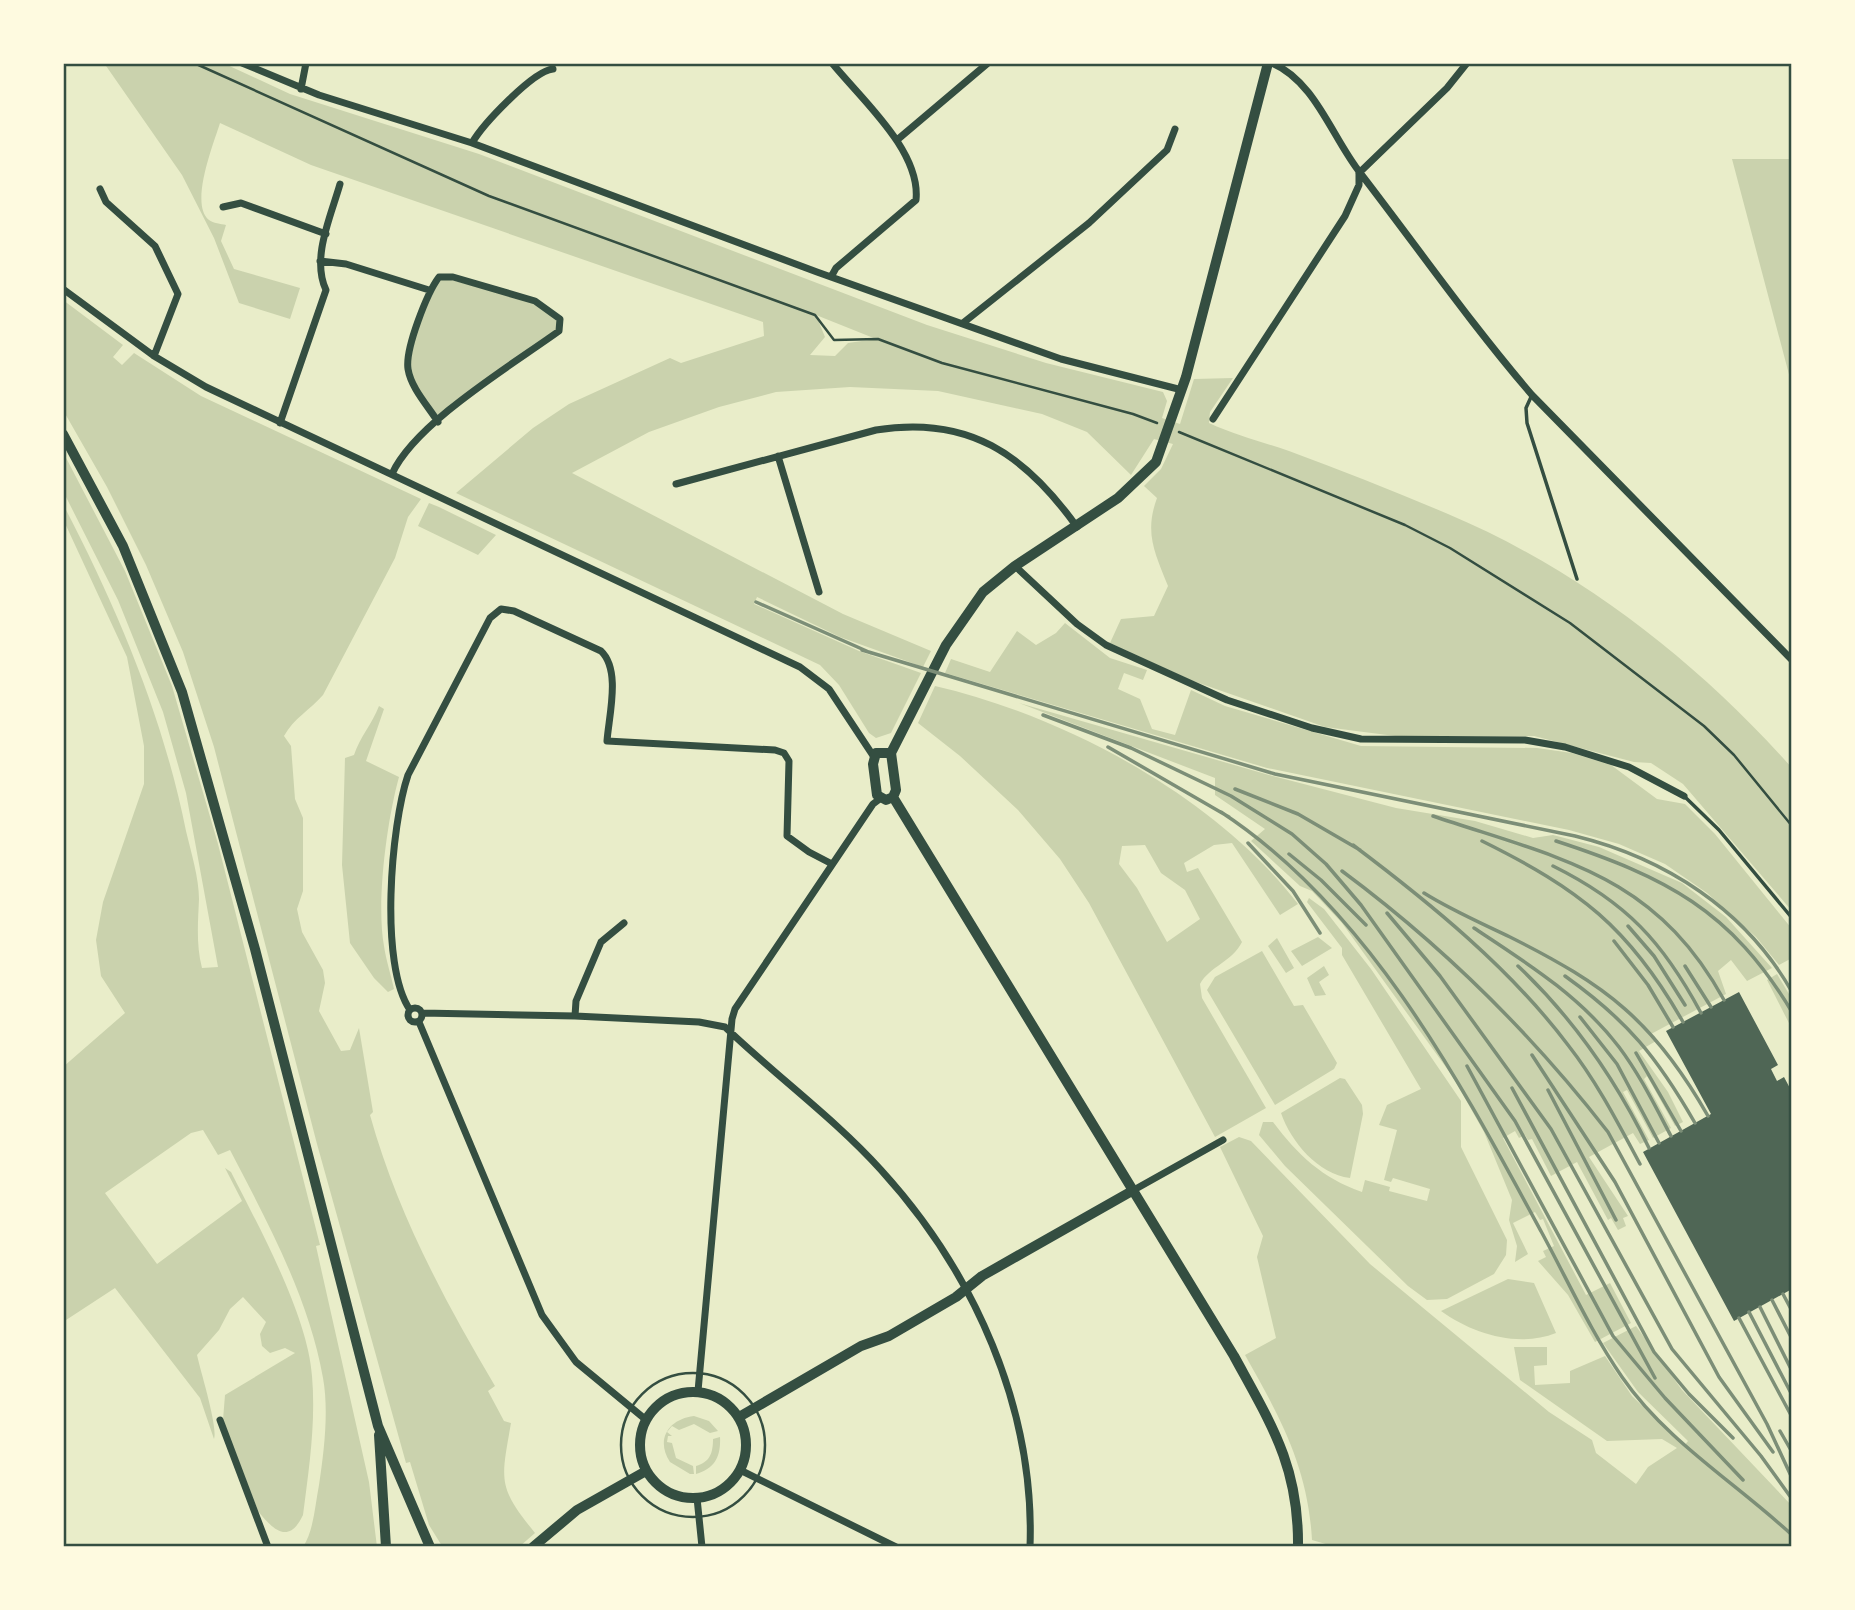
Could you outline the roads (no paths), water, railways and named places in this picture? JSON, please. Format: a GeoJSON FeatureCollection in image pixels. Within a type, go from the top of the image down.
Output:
{"type":"FeatureCollection","features":[{"type":"Feature","properties":{"kind":"main road"},"geometry":{"type":"LineString","coordinates":[[63,434],[123,546],[182,692],[255,949],[378,1426],[430,1547]]}},
{"type":"Feature","properties":{"kind":"main road"},"geometry":{"type":"LineString","coordinates":[[378,1426],[386,1547]]}},
{"type":"Feature","properties":{"kind":"street"},"geometry":{"type":"LineString","coordinates":[[243,63],[301,89],[472,143],[831,277],[1061,359],[1182,390]]}},
{"type":"Feature","properties":{"kind":"street"},"geometry":{"type":"LineString","coordinates":[[301,89],[306,63]]}},
{"type":"Feature","properties":{"kind":"street"},"geometry":{"type":"LineString","coordinates":[[831,277],[836,268],[916,200],[918,183],[912,164],[897,140],[832,63]]}},
{"type":"Feature","properties":{"kind":"street"},"geometry":{"type":"LineString","coordinates":[[897,140],[988,63]]}},
{"type":"Feature","properties":{"kind":"street"},"geometry":{"type":"LineString","coordinates":[[893,797],[896,790],[891,753],[937,659],[975,601],[1015,566],[1077,527],[1145,474],[1162,450],[1182,390],[1270,63],[1284,68],[1302,83],[1359,173],[1497,354],[1532,395],[1792,660]]}},
{"type":"Feature","properties":{"kind":"street"},"geometry":{"type":"LineString","coordinates":[[1213,419],[1345,216],[1359,185],[1359,173],[1447,88],[1466,63]]}},
{"type":"Feature","properties":{"kind":"street"},"geometry":{"type":"LineString","coordinates":[[472,143],[500,110],[543,70],[553,69]]}},
{"type":"Feature","properties":{"kind":"street"},"geometry":{"type":"LineString","coordinates":[[963,323],[1089,223],[1167,150],[1175,129]]}},
{"type":"Feature","properties":{"kind":"street"},"geometry":{"type":"LineString","coordinates":[[280,422],[326,290],[319,276],[320,261],[340,184]]}},
{"type":"Feature","properties":{"kind":"street"},"geometry":{"type":"LineString","coordinates":[[100,189],[106,202],[155,246],[178,294],[154,356]]}},
{"type":"Feature","properties":{"kind":"street"},"geometry":{"type":"LineString","coordinates":[[223,207],[241,203],[326,234]]}},
{"type":"Feature","properties":{"kind":"street"},"geometry":{"type":"LineString","coordinates":[[320,261],[346,264],[429,290]]}},
{"type":"Feature","properties":{"kind":"street"},"geometry":{"type":"LineString","coordinates":[[392,474],[410,448],[470,394],[559,331],[560,319],[535,301],[453,276],[439,277],[429,290],[408,360],[408,370],[438,422]]}},
{"type":"Feature","properties":{"kind":"street"},"geometry":{"type":"LineString","coordinates":[[63,289],[154,356],[206,387],[800,667],[829,689],[874,757],[875,790],[881,798]]}},
{"type":"Feature","properties":{"kind":"street"},"geometry":{"type":"LineString","coordinates":[[676,484],[905,426],[955,429],[995,447],[1018,464],[1077,527]]}},
{"type":"Feature","properties":{"kind":"street"},"geometry":{"type":"LineString","coordinates":[[778,456],[819,592]]}},
{"type":"Feature","properties":{"kind":"street"},"geometry":{"type":"LineString","coordinates":[[1015,566],[1077,624],[1106,645],[1227,700],[1312,728],[1361,739],[1525,740],[1565,747],[1629,767],[1684,796]]}},
{"type":"Feature","properties":{"kind":"street"},"geometry":{"type":"LineString","coordinates":[[645,1419],[576,1362],[542,1315],[418,1022],[408,1018],[410,1010],[394,957],[390,924],[401,796],[408,775],[490,618],[501,609],[514,611],[601,651],[607,657],[612,668],[607,741],[775,750],[784,753],[789,761],[787,836],[832,864]]}},
{"type":"Feature","properties":{"kind":"street"},"geometry":{"type":"LineString","coordinates":[[874,757],[881,751],[891,753]]}},
{"type":"Feature","properties":{"kind":"street"},"geometry":{"type":"LineString","coordinates":[[698,1391],[730,1031],[735,1009],[867,812],[881,798],[893,797]]}},
{"type":"Feature","properties":{"kind":"street"},"geometry":{"type":"LineString","coordinates":[[893,797],[1234,1356],[1278,1437],[1294,1484],[1298,1511],[1298,1547]]}},
{"type":"Feature","properties":{"kind":"street"},"geometry":{"type":"LineString","coordinates":[[575,1016],[576,1001],[601,942],[624,923]]}},
{"type":"Feature","properties":{"kind":"street"},"geometry":{"type":"LineString","coordinates":[[410,1010],[417,1009],[422,1013],[575,1016],[718,1024],[730,1031],[882,1171],[935,1239],[967,1288],[1015,1407],[1028,1490],[1030,1547]]}},
{"type":"Feature","properties":{"kind":"street"},"geometry":{"type":"LineString","coordinates":[[418,1022],[422,1013]]}},
{"type":"Feature","properties":{"kind":"street"},"geometry":{"type":"LineString","coordinates":[[739,1417],[861,1346],[889,1336],[982,1276],[1223,1140]]}},
{"type":"Feature","properties":{"kind":"street"},"geometry":{"type":"LineString","coordinates":[[698,1391],[723,1401],[739,1417],[746,1443],[740,1470],[722,1490],[696,1498],[680,1496],[664,1490],[646,1471],[639,1449],[645,1419],[652,1409],[673,1395],[698,1391]]}},
{"type":"Feature","properties":{"kind":"street"},"geometry":{"type":"LineString","coordinates":[[220,1420],[268,1547]]}},
{"type":"Feature","properties":{"kind":"street"},"geometry":{"type":"LineString","coordinates":[[740,1470],[896,1547]]}},
{"type":"Feature","properties":{"kind":"street"},"geometry":{"type":"LineString","coordinates":[[533,1547],[542,1543],[577,1510],[646,1471]]}},
{"type":"Feature","properties":{"kind":"street"},"geometry":{"type":"LineString","coordinates":[[696,1498],[702,1547]]}},
{"type":"Feature","properties":{"kind":"lane"},"geometry":{"type":"LineString","coordinates":[[1532,395],[1526,408],[1527,423],[1577,579]]}},
{"type":"Feature","properties":{"kind":"lane"},"geometry":{"type":"LineString","coordinates":[[1684,796],[1719,830],[1792,918]]}},
{"type":"Feature","properties":{"kind":"railway"},"geometry":{"type":"LineString","coordinates":[[756,602],[871,653]]}},
{"type":"Feature","properties":{"kind":"railway"},"geometry":{"type":"LineString","coordinates":[[862,650],[1275,774],[1575,836],[1608,846],[1671,873],[1727,912],[1773,963],[1792,992]]}},
{"type":"Feature","properties":{"kind":"railway"},"geometry":{"type":"LineString","coordinates":[[1043,715],[1131,748],[1231,796],[1292,834],[1326,864],[1361,905],[1515,1121],[1655,1378]]}},
{"type":"Feature","properties":{"kind":"railway"},"geometry":{"type":"LineString","coordinates":[[1108,747],[1229,817]]}},
{"type":"Feature","properties":{"kind":"railway"},"geometry":{"type":"LineString","coordinates":[[1235,789],[1298,814],[1360,850]]}},
{"type":"Feature","properties":{"kind":"railway"},"geometry":{"type":"LineString","coordinates":[[1221,812],[1274,852],[1322,897],[1366,948],[1406,1002],[1478,1117],[1600,1342],[1640,1400],[1680,1441],[1792,1535]]}},
{"type":"Feature","properties":{"kind":"railway"},"geometry":{"type":"LineString","coordinates":[[1433,816],[1562,860],[1600,876],[1635,897],[1667,924],[1697,957],[1724,1000]]}},
{"type":"Feature","properties":{"kind":"railway"},"geometry":{"type":"LineString","coordinates":[[1482,841],[1547,876],[1599,914],[1642,960],[1683,1022]]}},
{"type":"Feature","properties":{"kind":"railway"},"geometry":{"type":"LineString","coordinates":[[1556,841],[1631,869],[1692,902],[1720,923],[1745,947],[1792,1012]]}},
{"type":"Feature","properties":{"kind":"railway"},"geometry":{"type":"LineString","coordinates":[[1248,843],[1293,891],[1320,933]]}},
{"type":"Feature","properties":{"kind":"railway"},"geometry":{"type":"LineString","coordinates":[[1353,845],[1440,913],[1521,989],[1588,1073],[1640,1164]]}},
{"type":"Feature","properties":{"kind":"railway"},"geometry":{"type":"LineString","coordinates":[[1289,854],[1321,880],[1366,925]]}},
{"type":"Feature","properties":{"kind":"railway"},"geometry":{"type":"LineString","coordinates":[[1553,866],[1602,894],[1640,926],[1672,965],[1701,1013]]}},
{"type":"Feature","properties":{"kind":"railway"},"geometry":{"type":"LineString","coordinates":[[1342,871],[1450,960],[1484,993],[1548,1060],[1608,1132],[1767,1424],[1792,1478]]}},
{"type":"Feature","properties":{"kind":"railway"},"geometry":{"type":"LineString","coordinates":[[1424,893],[1544,955],[1601,990],[1647,1030],[1688,1083],[1708,1116]]}},
{"type":"Feature","properties":{"kind":"railway"},"geometry":{"type":"LineString","coordinates":[[1387,913],[1440,976],[1551,1129],[1672,1349],[1761,1456],[1792,1499]]}},
{"type":"Feature","properties":{"kind":"railway"},"geometry":{"type":"LineString","coordinates":[[1628,926],[1654,956],[1685,1005]]}},
{"type":"Feature","properties":{"kind":"railway"},"geometry":{"type":"LineString","coordinates":[[1474,928],[1552,982],[1604,1029],[1634,1068],[1671,1136]]}},
{"type":"Feature","properties":{"kind":"railway"},"geometry":{"type":"LineString","coordinates":[[1614,941],[1648,985],[1673,1027]]}},
{"type":"Feature","properties":{"kind":"railway"},"geometry":{"type":"LineString","coordinates":[[1518,966],[1557,1007],[1592,1051],[1608,1074],[1649,1148]]}},
{"type":"Feature","properties":{"kind":"railway"},"geometry":{"type":"LineString","coordinates":[[1685,966],[1711,1007]]}},
{"type":"Feature","properties":{"kind":"railway"},"geometry":{"type":"LineString","coordinates":[[1565,976],[1624,1025],[1654,1059],[1695,1123]]}},
{"type":"Feature","properties":{"kind":"railway"},"geometry":{"type":"LineString","coordinates":[[1580,1017],[1617,1064],[1659,1143]]}},
{"type":"Feature","properties":{"kind":"railway"},"geometry":{"type":"LineString","coordinates":[[1636,1053],[1681,1131]]}},
{"type":"Feature","properties":{"kind":"railway"},"geometry":{"type":"LineString","coordinates":[[1532,1055],[1615,1182],[1719,1377],[1773,1452]]}},
{"type":"Feature","properties":{"kind":"railway"},"geometry":{"type":"LineString","coordinates":[[1467,1066],[1613,1336],[1665,1398],[1743,1480]]}},
{"type":"Feature","properties":{"kind":"railway"},"geometry":{"type":"LineString","coordinates":[[1512,1088],[1654,1352],[1689,1394],[1733,1438]]}},
{"type":"Feature","properties":{"kind":"railway"},"geometry":{"type":"LineString","coordinates":[[1548,1090],[1616,1220]]}},
{"type":"Feature","properties":{"kind":"railway"},"geometry":{"type":"LineString","coordinates":[[1783,1294],[1792,1311]]}},
{"type":"Feature","properties":{"kind":"railway"},"geometry":{"type":"LineString","coordinates":[[1772,1300],[1792,1339]]}},
{"type":"Feature","properties":{"kind":"railway"},"geometry":{"type":"LineString","coordinates":[[1760,1307],[1792,1371]]}},
{"type":"Feature","properties":{"kind":"railway"},"geometry":{"type":"LineString","coordinates":[[1749,1312],[1792,1395]]}},
{"type":"Feature","properties":{"kind":"railway"},"geometry":{"type":"LineString","coordinates":[[1739,1318],[1792,1417]]}},
{"type":"Feature","properties":{"kind":"railway"},"geometry":{"type":"LineString","coordinates":[[1780,1431],[1792,1452]]}}]}
